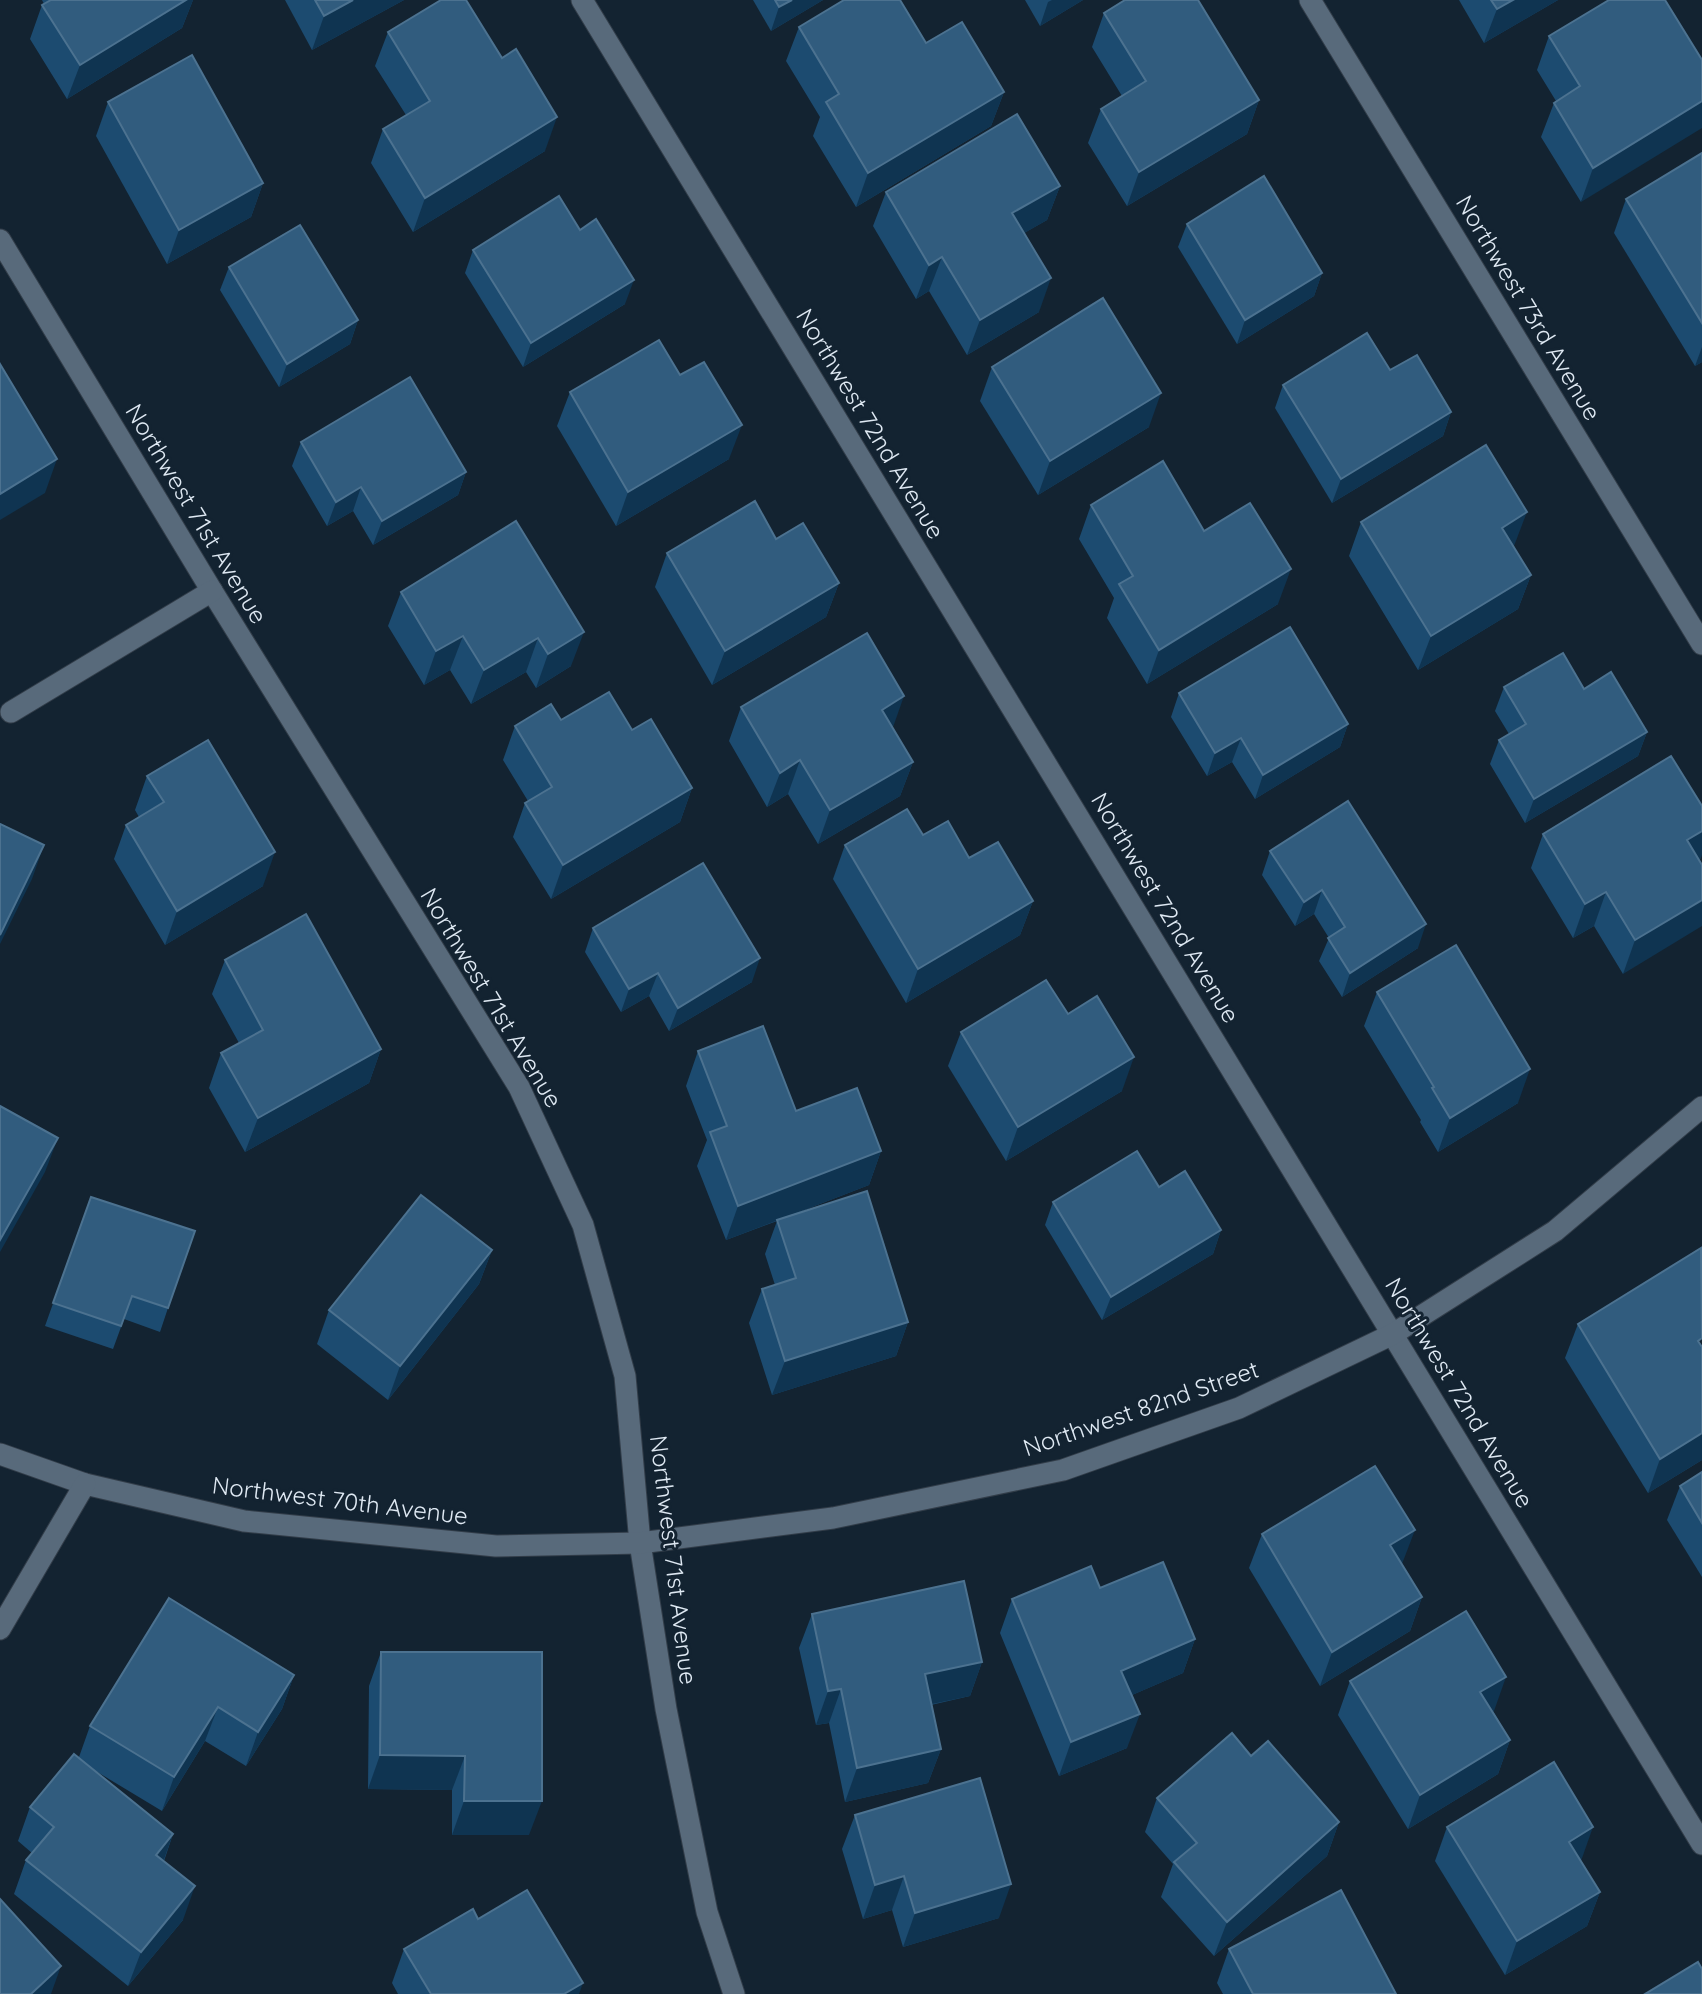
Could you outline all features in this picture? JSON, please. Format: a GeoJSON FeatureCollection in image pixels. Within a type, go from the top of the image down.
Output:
{"type":"FeatureCollection","features":[{"type":"Feature","properties":{"kind":"street","name":"Northwest 72nd Avenue"},"geometry":{"type":"LineString","coordinates":[[582,0],[1702,1844]]}},
{"type":"Feature","properties":{"kind":"street","name":"Northwest 73rd Avenue"},"geometry":{"type":"LineString","coordinates":[[1310,0],[1702,644]]}},
{"type":"Feature","properties":{"kind":"street","name":"Northwest 71st Avenue"},"geometry":{"type":"LineString","coordinates":[[0,240],[212,591],[519,1087],[583,1225],[625,1376],[640,1543],[666,1709],[707,1912],[734,1994]]}},
{"type":"Feature","properties":{"kind":"street"},"geometry":{"type":"LineString","coordinates":[[11,712],[212,591]]}},
{"type":"Feature","properties":{"kind":"street","name":"Northwest 82nd Street"},"geometry":{"type":"LineString","coordinates":[[640,1543],[833,1518],[1063,1470],[1239,1409],[1393,1334],[1555,1231],[1702,1107]]}},
{"type":"Feature","properties":{"kind":"street","name":"Northwest 70th Avenue"},"geometry":{"type":"LineString","coordinates":[[0,1454],[85,1483],[244,1521],[496,1546],[640,1543]]}},
{"type":"Feature","properties":{"kind":"street"},"geometry":{"type":"LineString","coordinates":[[0,1629],[85,1483]]}},
{"type":"Feature","properties":{"kind":"building"},"geometry":{"type":"Polygon","coordinates":[[[51,0],[186,0],[80,65],[42,5],[51,0]]]}},
{"type":"Feature","properties":{"kind":"building"},"geometry":{"type":"Polygon","coordinates":[[[315,0],[353,0],[324,16],[315,0]]]}},
{"type":"Feature","properties":{"kind":"building"},"geometry":{"type":"Polygon","coordinates":[[[441,0],[466,0],[502,58],[516,49],[557,117],[425,198],[383,129],[430,101],[388,32],[441,0]]]}},
{"type":"Feature","properties":{"kind":"building"},"geometry":{"type":"Polygon","coordinates":[[[775,0],[792,0],[779,7],[775,0]]]}},
{"type":"Feature","properties":{"kind":"building"},"geometry":{"type":"Polygon","coordinates":[[[844,0],[900,0],[926,43],[962,22],[1004,92],[868,173],[826,102],[839,94],[799,27],[844,0]]]}},
{"type":"Feature","properties":{"kind":"building"},"geometry":{"type":"Polygon","coordinates":[[[1125,0],[1198,0],[1259,100],[1139,172],[1101,109],[1146,81],[1104,13],[1125,0]]]}},
{"type":"Feature","properties":{"kind":"building"},"geometry":{"type":"Polygon","coordinates":[[[1491,0],[1513,0],[1497,9],[1491,0]]]}},
{"type":"Feature","properties":{"kind":"building"},"geometry":{"type":"Polygon","coordinates":[[[1609,0],[1665,0],[1702,60],[1702,101],[1593,168],[1554,103],[1580,86],[1549,36],[1609,0]]]}},
{"type":"Feature","properties":{"kind":"building"},"geometry":{"type":"Polygon","coordinates":[[[192,55],[263,183],[179,230],[108,102],[192,55]]]}},
{"type":"Feature","properties":{"kind":"building"},"geometry":{"type":"Polygon","coordinates":[[[1017,114],[1060,186],[1012,213],[1051,278],[980,320],[942,257],[929,265],[886,192],[1017,114]]]}},
{"type":"Feature","properties":{"kind":"building"},"geometry":{"type":"Polygon","coordinates":[[[1702,153],[1702,323],[1626,199],[1702,153]]]}},
{"type":"Feature","properties":{"kind":"building"},"geometry":{"type":"Polygon","coordinates":[[[1264,176],[1322,273],[1245,320],[1187,224],[1264,176]]]}},
{"type":"Feature","properties":{"kind":"building"},"geometry":{"type":"Polygon","coordinates":[[[559,196],[580,230],[596,219],[634,280],[531,343],[473,250],[559,196]]]}},
{"type":"Feature","properties":{"kind":"building"},"geometry":{"type":"Polygon","coordinates":[[[300,225],[358,320],[287,364],[229,267],[300,225]]]}},
{"type":"Feature","properties":{"kind":"building"},"geometry":{"type":"Polygon","coordinates":[[[1103,298],[1161,393],[1050,461],[992,367],[1103,298]]]}},
{"type":"Feature","properties":{"kind":"building"},"geometry":{"type":"Polygon","coordinates":[[[1367,333],[1390,370],[1417,355],[1451,412],[1341,479],[1283,385],[1367,333]]]}},
{"type":"Feature","properties":{"kind":"building"},"geometry":{"type":"Polygon","coordinates":[[[659,340],[680,375],[704,362],[742,425],[628,492],[570,392],[659,340]]]}},
{"type":"Feature","properties":{"kind":"building"},"geometry":{"type":"Polygon","coordinates":[[[0,364],[57,459],[0,494],[0,364]]]}},
{"type":"Feature","properties":{"kind":"building"},"geometry":{"type":"Polygon","coordinates":[[[410,377],[466,472],[382,521],[361,487],[336,502],[301,442],[410,377]]]}},
{"type":"Feature","properties":{"kind":"building"},"geometry":{"type":"Polygon","coordinates":[[[1486,445],[1527,512],[1502,528],[1531,575],[1431,636],[1361,522],[1486,445]]]}},
{"type":"Feature","properties":{"kind":"building"},"geometry":{"type":"Polygon","coordinates":[[[1163,461],[1204,531],[1250,503],[1291,569],[1159,650],[1119,584],[1133,576],[1091,505],[1163,461]]]}},
{"type":"Feature","properties":{"kind":"building"},"geometry":{"type":"Polygon","coordinates":[[[755,501],[776,539],[803,523],[839,583],[725,651],[667,553],[755,501]]]}},
{"type":"Feature","properties":{"kind":"building"},"geometry":{"type":"Polygon","coordinates":[[[516,521],[584,632],[548,654],[538,638],[484,670],[463,636],[436,651],[401,592],[516,521]]]}},
{"type":"Feature","properties":{"kind":"building"},"geometry":{"type":"Polygon","coordinates":[[[1290,627],[1348,724],[1263,775],[1241,738],[1215,753],[1179,693],[1290,627]]]}},
{"type":"Feature","properties":{"kind":"building"},"geometry":{"type":"Polygon","coordinates":[[[867,633],[904,696],[882,710],[913,762],[830,810],[800,760],[780,773],[741,707],[867,633]]]}},
{"type":"Feature","properties":{"kind":"building"},"geometry":{"type":"Polygon","coordinates":[[[1563,653],[1584,689],[1611,672],[1647,732],[1534,799],[1499,740],[1526,724],[1504,687],[1563,653]]]}},
{"type":"Feature","properties":{"kind":"building"},"geometry":{"type":"Polygon","coordinates":[[[609,692],[632,730],[651,719],[692,788],[563,865],[525,803],[552,787],[515,726],[551,704],[561,720],[609,692]]]}},
{"type":"Feature","properties":{"kind":"building"},"geometry":{"type":"Polygon","coordinates":[[[208,740],[275,852],[177,911],[126,825],[164,802],[147,776],[208,740]]]}},
{"type":"Feature","properties":{"kind":"building"},"geometry":{"type":"Polygon","coordinates":[[[1671,756],[1702,806],[1702,831],[1687,840],[1702,865],[1702,900],[1635,940],[1606,892],[1585,904],[1543,834],[1671,756]]]}},
{"type":"Feature","properties":{"kind":"building"},"geometry":{"type":"Polygon","coordinates":[[[1348,801],[1426,924],[1350,973],[1328,938],[1345,927],[1322,890],[1304,902],[1270,851],[1348,801]]]}},
{"type":"Feature","properties":{"kind":"building"},"geometry":{"type":"Polygon","coordinates":[[[907,809],[923,835],[948,821],[969,858],[998,842],[1033,901],[918,969],[845,845],[907,809]]]}},
{"type":"Feature","properties":{"kind":"building"},"geometry":{"type":"Polygon","coordinates":[[[0,824],[44,845],[0,935],[0,824]]]}},
{"type":"Feature","properties":{"kind":"building"},"geometry":{"type":"Polygon","coordinates":[[[703,863],[760,958],[678,1008],[658,973],[629,989],[593,928],[703,863]]]}},
{"type":"Feature","properties":{"kind":"building"},"geometry":{"type":"Polygon","coordinates":[[[306,914],[381,1049],[258,1118],[221,1053],[263,1030],[225,960],[306,914]]]}},
{"type":"Feature","properties":{"kind":"building"},"geometry":{"type":"Polygon","coordinates":[[[1456,945],[1530,1069],[1450,1118],[1377,992],[1456,945]]]}},
{"type":"Feature","properties":{"kind":"building"},"geometry":{"type":"Polygon","coordinates":[[[1046,980],[1068,1014],[1097,996],[1134,1057],[1018,1127],[961,1032],[1046,980]]]}},
{"type":"Feature","properties":{"kind":"building"},"geometry":{"type":"Polygon","coordinates":[[[763,1026],[796,1111],[857,1088],[881,1151],[738,1206],[710,1132],[727,1126],[698,1051],[763,1026]]]}},
{"type":"Feature","properties":{"kind":"building"},"geometry":{"type":"Polygon","coordinates":[[[0,1106],[58,1138],[0,1240],[0,1106]]]}},
{"type":"Feature","properties":{"kind":"building"},"geometry":{"type":"Polygon","coordinates":[[[1137,1151],[1159,1187],[1185,1171],[1221,1230],[1111,1297],[1053,1202],[1137,1151]]]}},
{"type":"Feature","properties":{"kind":"building"},"geometry":{"type":"Polygon","coordinates":[[[867,1191],[908,1322],[785,1361],[762,1289],[796,1278],[777,1220],[867,1191]]]}},
{"type":"Feature","properties":{"kind":"building"},"geometry":{"type":"Polygon","coordinates":[[[421,1195],[492,1250],[400,1366],[329,1310],[421,1195]]]}},
{"type":"Feature","properties":{"kind":"building"},"geometry":{"type":"Polygon","coordinates":[[[91,1197],[195,1231],[168,1308],[132,1296],[121,1326],[53,1303],[91,1197]]]}},
{"type":"Feature","properties":{"kind":"building"},"geometry":{"type":"Polygon","coordinates":[[[1701,1248],[1702,1338],[1698,1341],[1702,1347],[1702,1433],[1660,1459],[1578,1324],[1701,1248]]]}},
{"type":"Feature","properties":{"kind":"building"},"geometry":{"type":"Polygon","coordinates":[[[1375,1466],[1415,1530],[1390,1545],[1422,1597],[1332,1652],[1262,1534],[1375,1466]]]}},
{"type":"Feature","properties":{"kind":"building"},"geometry":{"type":"Polygon","coordinates":[[[1702,1472],[1702,1523],[1680,1486],[1702,1472]]]}},
{"type":"Feature","properties":{"kind":"building"},"geometry":{"type":"Polygon","coordinates":[[[1163,1562],[1195,1639],[1121,1671],[1140,1714],[1071,1742],[1012,1599],[1091,1566],[1100,1588],[1163,1562]]]}},
{"type":"Feature","properties":{"kind":"building"},"geometry":{"type":"Polygon","coordinates":[[[964,1581],[982,1662],[925,1674],[941,1749],[857,1768],[841,1689],[828,1691],[812,1614],[964,1581]]]}},
{"type":"Feature","properties":{"kind":"building"},"geometry":{"type":"Polygon","coordinates":[[[169,1598],[294,1675],[258,1732],[218,1707],[174,1777],[90,1726],[169,1598]]]}},
{"type":"Feature","properties":{"kind":"building"},"geometry":{"type":"Polygon","coordinates":[[[1466,1611],[1506,1677],[1480,1692],[1510,1740],[1420,1795],[1350,1681],[1466,1611]]]}},
{"type":"Feature","properties":{"kind":"building"},"geometry":{"type":"Polygon","coordinates":[[[381,1652],[542,1652],[542,1801],[464,1801],[465,1756],[380,1755],[381,1652]]]}},
{"type":"Feature","properties":{"kind":"building"},"geometry":{"type":"Polygon","coordinates":[[[1232,1733],[1251,1756],[1268,1741],[1339,1822],[1227,1922],[1174,1862],[1197,1843],[1157,1798],[1232,1733]]]}},
{"type":"Feature","properties":{"kind":"building"},"geometry":{"type":"Polygon","coordinates":[[[74,1754],[173,1834],[156,1855],[195,1886],[141,1952],[26,1860],[54,1827],[30,1807],[74,1754]]]}},
{"type":"Feature","properties":{"kind":"building"},"geometry":{"type":"Polygon","coordinates":[[[1554,1762],[1593,1827],[1569,1842],[1600,1892],[1517,1941],[1447,1827],[1554,1762]]]}},
{"type":"Feature","properties":{"kind":"building"},"geometry":{"type":"Polygon","coordinates":[[[980,1778],[1011,1884],[915,1913],[904,1876],[875,1885],[855,1815],[980,1778]]]}},
{"type":"Feature","properties":{"kind":"building"},"geometry":{"type":"Polygon","coordinates":[[[527,1890],[583,1983],[564,1994],[431,1994],[404,1949],[473,1909],[478,1919],[527,1890]]]}},
{"type":"Feature","properties":{"kind":"building"},"geometry":{"type":"Polygon","coordinates":[[[1341,1890],[1396,1994],[1253,1994],[1229,1949],[1341,1890]]]}},
{"type":"Feature","properties":{"kind":"building"},"geometry":{"type":"Polygon","coordinates":[[[0,1899],[61,1966],[31,1994],[0,1994],[0,1899]]]}},
{"type":"Feature","properties":{"kind":"building"},"geometry":{"type":"Polygon","coordinates":[[[1698,1962],[1702,1969],[1702,1994],[1645,1994],[1698,1962]]]}}]}
